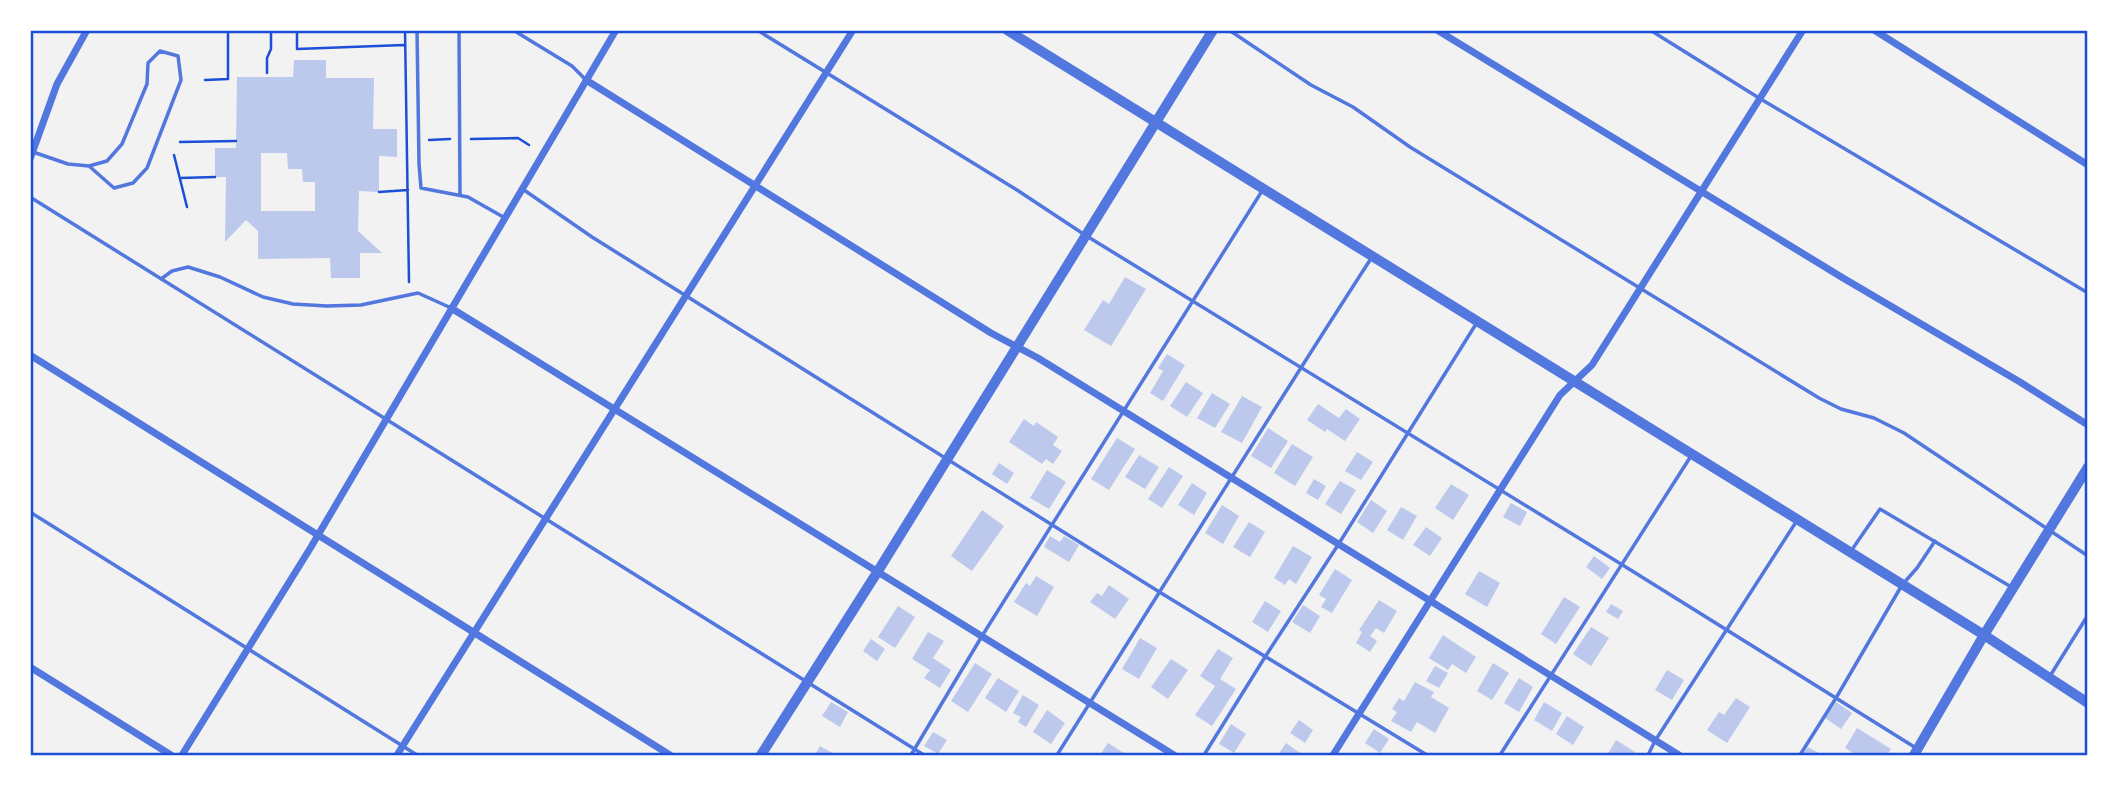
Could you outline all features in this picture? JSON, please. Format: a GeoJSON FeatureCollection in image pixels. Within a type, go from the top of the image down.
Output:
{"type":"FeatureCollection","features":[{"type":"Feature","properties":{"kind":"street"},"geometry":{"type":"LineString","coordinates":[[182,755],[318,536],[616,30]]}},
{"type":"Feature","properties":{"kind":"street"},"geometry":{"type":"LineString","coordinates":[[397,755],[853,30]]}},
{"type":"Feature","properties":{"kind":"street"},"geometry":{"type":"LineString","coordinates":[[1007,30],[1984,635],[2088,703]]}},
{"type":"Feature","properties":{"kind":"street"},"geometry":{"type":"LineString","coordinates":[[761,755],[1213,30]]}},
{"type":"Feature","properties":{"kind":"street"},"geometry":{"type":"LineString","coordinates":[[1437,30],[2088,425]]}},
{"type":"Feature","properties":{"kind":"street"},"geometry":{"type":"LineString","coordinates":[[1333,755],[1560,395],[1592,365],[1803,30]]}},
{"type":"Feature","properties":{"kind":"street"},"geometry":{"type":"LineString","coordinates":[[1874,30],[2088,166]]}},
{"type":"Feature","properties":{"kind":"street"},"geometry":{"type":"LineString","coordinates":[[31,156],[57,84],[85,31]]}},
{"type":"Feature","properties":{"kind":"street"},"geometry":{"type":"LineString","coordinates":[[586,80],[991,333],[1017,345],[1679,755]]}},
{"type":"Feature","properties":{"kind":"street"},"geometry":{"type":"LineString","coordinates":[[451,308],[1174,755]]}},
{"type":"Feature","properties":{"kind":"street"},"geometry":{"type":"LineString","coordinates":[[30,355],[670,755]]}},
{"type":"Feature","properties":{"kind":"street"},"geometry":{"type":"LineString","coordinates":[[1916,752],[1984,635],[2088,467]]}},
{"type":"Feature","properties":{"kind":"street"},"geometry":{"type":"LineString","coordinates":[[30,667],[171,755]]}},
{"type":"Feature","properties":{"kind":"lane"},"geometry":{"type":"LineString","coordinates":[[417,30],[421,188],[468,197],[505,218]]}},
{"type":"Feature","properties":{"kind":"lane"},"geometry":{"type":"LineString","coordinates":[[459,30],[460,195]]}},
{"type":"Feature","properties":{"kind":"lane"},"geometry":{"type":"LineString","coordinates":[[513,30],[572,66],[586,80]]}},
{"type":"Feature","properties":{"kind":"lane"},"geometry":{"type":"LineString","coordinates":[[757,30],[1621,564],[1836,698],[1916,752]]}},
{"type":"Feature","properties":{"kind":"lane"},"geometry":{"type":"LineString","coordinates":[[1229,30],[1311,85],[1353,107],[1410,147],[1819,398],[1841,409],[1874,418],[1904,433],[2088,556]]}},
{"type":"Feature","properties":{"kind":"lane"},"geometry":{"type":"LineString","coordinates":[[1650,30],[1759,98],[2088,293]]}},
{"type":"Feature","properties":{"kind":"lane"},"geometry":{"type":"LineString","coordinates":[[2083,30],[2088,33]]}},
{"type":"Feature","properties":{"kind":"lane"},"geometry":{"type":"LineString","coordinates":[[31,156],[89,166],[107,161],[122,144],[147,84],[148,62],[160,51],[178,55],[181,80],[147,168],[133,184],[114,188],[89,166]]}},
{"type":"Feature","properties":{"kind":"lane"},"geometry":{"type":"LineString","coordinates":[[522,189],[686,296],[1161,593],[1427,755]]}},
{"type":"Feature","properties":{"kind":"lane"},"geometry":{"type":"LineString","coordinates":[[911,755],[982,636],[1263,189]]}},
{"type":"Feature","properties":{"kind":"lane"},"geometry":{"type":"LineString","coordinates":[[30,197],[924,755]]}},
{"type":"Feature","properties":{"kind":"lane"},"geometry":{"type":"LineString","coordinates":[[1057,755],[1161,593],[1230,477],[1372,257]]}},
{"type":"Feature","properties":{"kind":"lane"},"geometry":{"type":"LineString","coordinates":[[161,279],[172,271],[188,267],[220,277],[263,297],[293,303],[360,305],[418,293],[451,308]]}},
{"type":"Feature","properties":{"kind":"lane"},"geometry":{"type":"LineString","coordinates":[[1204,755],[1477,322]]}},
{"type":"Feature","properties":{"kind":"lane"},"geometry":{"type":"LineString","coordinates":[[1500,755],[1692,455]]}},
{"type":"Feature","properties":{"kind":"lane"},"geometry":{"type":"LineString","coordinates":[[1850,553],[1880,509],[2013,588]]}},
{"type":"Feature","properties":{"kind":"lane"},"geometry":{"type":"LineString","coordinates":[[30,512],[417,755]]}},
{"type":"Feature","properties":{"kind":"lane"},"geometry":{"type":"LineString","coordinates":[[1648,755],[1725,629],[1797,520]]}},
{"type":"Feature","properties":{"kind":"lane"},"geometry":{"type":"LineString","coordinates":[[1800,755],[1902,585],[1935,541]]}},
{"type":"Feature","properties":{"kind":"lane"},"geometry":{"type":"LineString","coordinates":[[2049,678],[2088,615]]}},
{"type":"Feature","properties":{"kind":"path"},"geometry":{"type":"LineString","coordinates":[[205,80],[228,79],[228,30],[237,30]]}},
{"type":"Feature","properties":{"kind":"path"},"geometry":{"type":"LineString","coordinates":[[267,73],[271,30]]}},
{"type":"Feature","properties":{"kind":"path"},"geometry":{"type":"LineString","coordinates":[[297,30],[297,49],[406,45]]}},
{"type":"Feature","properties":{"kind":"path"},"geometry":{"type":"LineString","coordinates":[[405,30],[409,282]]}},
{"type":"Feature","properties":{"kind":"path"},"geometry":{"type":"LineString","coordinates":[[180,142],[236,141]]}},
{"type":"Feature","properties":{"kind":"path"},"geometry":{"type":"LineString","coordinates":[[174,155],[187,208]]}},
{"type":"Feature","properties":{"kind":"path"},"geometry":{"type":"LineString","coordinates":[[180,178],[215,177]]}},
{"type":"Feature","properties":{"kind":"path"},"geometry":{"type":"LineString","coordinates":[[379,192],[408,190]]}},
{"type":"Feature","properties":{"kind":"building"},"geometry":{"type":"Polygon","coordinates":[[[294,60],[326,60],[326,78],[374,78],[373,129],[397,129],[397,157],[379,156],[379,192],[359,191],[358,231],[382,253],[360,253],[360,278],[331,278],[330,258],[258,259],[258,231],[246,220],[225,242],[226,177],[215,177],[215,148],[236,148],[237,77],[293,77],[294,60]],[[261,153],[261,211],[315,211],[315,182],[303,182],[302,169],[288,169],[287,153],[261,153]]]}},
{"type":"Feature","properties":{"kind":"building"},"geometry":{"type":"Polygon","coordinates":[[[1125,277],[1146,289],[1111,346],[1084,330],[1103,300],[1109,304],[1125,277]]]}},
{"type":"Feature","properties":{"kind":"building"},"geometry":{"type":"Polygon","coordinates":[[[1167,354],[1185,365],[1163,401],[1150,393],[1163,371],[1158,368],[1167,354]]]}},
{"type":"Feature","properties":{"kind":"building"},"geometry":{"type":"Polygon","coordinates":[[[1186,382],[1203,393],[1187,417],[1170,406],[1186,382]]]}},
{"type":"Feature","properties":{"kind":"building"},"geometry":{"type":"Polygon","coordinates":[[[1212,393],[1230,404],[1215,428],[1197,418],[1212,393]]]}},
{"type":"Feature","properties":{"kind":"building"},"geometry":{"type":"Polygon","coordinates":[[[1242,396],[1262,407],[1242,443],[1221,432],[1242,396]]]}},
{"type":"Feature","properties":{"kind":"building"},"geometry":{"type":"Polygon","coordinates":[[[1318,404],[1339,418],[1346,409],[1360,419],[1345,441],[1307,420],[1318,404]]]}},
{"type":"Feature","properties":{"kind":"building"},"geometry":{"type":"Polygon","coordinates":[[[1024,419],[1034,426],[1036,422],[1058,437],[1053,445],[1062,451],[1053,464],[1046,459],[1042,464],[1009,442],[1024,419]]]}},
{"type":"Feature","properties":{"kind":"building"},"geometry":{"type":"Polygon","coordinates":[[[1268,428],[1288,441],[1271,468],[1251,456],[1268,428]]]}},
{"type":"Feature","properties":{"kind":"building"},"geometry":{"type":"Polygon","coordinates":[[[1117,438],[1135,449],[1109,490],[1091,479],[1117,438]]]}},
{"type":"Feature","properties":{"kind":"building"},"geometry":{"type":"Polygon","coordinates":[[[1292,444],[1313,457],[1295,486],[1274,473],[1292,444]]]}},
{"type":"Feature","properties":{"kind":"building"},"geometry":{"type":"Polygon","coordinates":[[[1357,452],[1373,462],[1361,480],[1345,471],[1357,452]]]}},
{"type":"Feature","properties":{"kind":"building"},"geometry":{"type":"Polygon","coordinates":[[[1139,455],[1159,467],[1145,489],[1125,477],[1139,455]]]}},
{"type":"Feature","properties":{"kind":"building"},"geometry":{"type":"Polygon","coordinates":[[[999,463],[1014,473],[1007,484],[992,474],[999,463]]]}},
{"type":"Feature","properties":{"kind":"building"},"geometry":{"type":"Polygon","coordinates":[[[1169,467],[1183,476],[1162,508],[1148,499],[1169,467]]]}},
{"type":"Feature","properties":{"kind":"building"},"geometry":{"type":"Polygon","coordinates":[[[1047,470],[1066,482],[1049,509],[1030,498],[1047,470]]]}},
{"type":"Feature","properties":{"kind":"building"},"geometry":{"type":"Polygon","coordinates":[[[1314,479],[1326,486],[1318,500],[1306,493],[1314,479]]]}},
{"type":"Feature","properties":{"kind":"building"},"geometry":{"type":"Polygon","coordinates":[[[1340,481],[1356,490],[1341,514],[1325,504],[1340,481]]]}},
{"type":"Feature","properties":{"kind":"building"},"geometry":{"type":"Polygon","coordinates":[[[1192,483],[1207,493],[1194,515],[1178,505],[1192,483]]]}},
{"type":"Feature","properties":{"kind":"building"},"geometry":{"type":"Polygon","coordinates":[[[1451,484],[1469,495],[1453,520],[1435,508],[1451,484]]]}},
{"type":"Feature","properties":{"kind":"building"},"geometry":{"type":"Polygon","coordinates":[[[1371,500],[1387,511],[1373,533],[1357,522],[1371,500]]]}},
{"type":"Feature","properties":{"kind":"building"},"geometry":{"type":"Polygon","coordinates":[[[1511,503],[1527,512],[1520,526],[1503,517],[1511,503]]]}},
{"type":"Feature","properties":{"kind":"building"},"geometry":{"type":"Polygon","coordinates":[[[1222,505],[1239,516],[1223,544],[1205,533],[1222,505]]]}},
{"type":"Feature","properties":{"kind":"building"},"geometry":{"type":"Polygon","coordinates":[[[1401,507],[1417,516],[1403,540],[1387,530],[1401,507]]]}},
{"type":"Feature","properties":{"kind":"building"},"geometry":{"type":"Polygon","coordinates":[[[982,510],[1004,526],[972,571],[951,556],[982,510]]]}},
{"type":"Feature","properties":{"kind":"building"},"geometry":{"type":"Polygon","coordinates":[[[1249,522],[1265,532],[1250,557],[1233,547],[1249,522]]]}},
{"type":"Feature","properties":{"kind":"building"},"geometry":{"type":"Polygon","coordinates":[[[1426,527],[1442,538],[1430,556],[1413,545],[1426,527]]]}},
{"type":"Feature","properties":{"kind":"building"},"geometry":{"type":"Polygon","coordinates":[[[1050,536],[1060,542],[1064,536],[1079,545],[1069,562],[1044,547],[1050,536]]]}},
{"type":"Feature","properties":{"kind":"building"},"geometry":{"type":"Polygon","coordinates":[[[1293,546],[1312,557],[1296,584],[1289,579],[1285,585],[1274,578],[1293,546]]]}},
{"type":"Feature","properties":{"kind":"building"},"geometry":{"type":"Polygon","coordinates":[[[1594,556],[1610,568],[1602,579],[1586,567],[1594,556]]]}},
{"type":"Feature","properties":{"kind":"building"},"geometry":{"type":"Polygon","coordinates":[[[1335,569],[1352,580],[1332,613],[1321,607],[1326,599],[1319,595],[1335,569]]]}},
{"type":"Feature","properties":{"kind":"building"},"geometry":{"type":"Polygon","coordinates":[[[1479,571],[1500,583],[1487,607],[1465,594],[1479,571]]]}},
{"type":"Feature","properties":{"kind":"building"},"geometry":{"type":"Polygon","coordinates":[[[1036,576],[1054,587],[1037,616],[1014,602],[1026,583],[1030,586],[1036,576]]]}},
{"type":"Feature","properties":{"kind":"building"},"geometry":{"type":"Polygon","coordinates":[[[1109,585],[1129,599],[1115,619],[1090,602],[1097,593],[1102,596],[1109,585]]]}},
{"type":"Feature","properties":{"kind":"building"},"geometry":{"type":"Polygon","coordinates":[[[1564,597],[1580,607],[1556,644],[1541,634],[1564,597]]]}},
{"type":"Feature","properties":{"kind":"building"},"geometry":{"type":"Polygon","coordinates":[[[1379,600],[1397,611],[1384,633],[1376,628],[1370,636],[1377,641],[1370,652],[1356,643],[1362,632],[1359,630],[1379,600]]]}},
{"type":"Feature","properties":{"kind":"building"},"geometry":{"type":"Polygon","coordinates":[[[1265,601],[1281,611],[1268,632],[1252,622],[1265,601]]]}},
{"type":"Feature","properties":{"kind":"building"},"geometry":{"type":"Polygon","coordinates":[[[1611,604],[1623,611],[1618,619],[1606,612],[1611,604]]]}},
{"type":"Feature","properties":{"kind":"building"},"geometry":{"type":"Polygon","coordinates":[[[1303,605],[1320,616],[1310,633],[1292,622],[1303,605]]]}},
{"type":"Feature","properties":{"kind":"building"},"geometry":{"type":"Polygon","coordinates":[[[898,606],[915,617],[895,648],[878,637],[898,606]]]}},
{"type":"Feature","properties":{"kind":"building"},"geometry":{"type":"Polygon","coordinates":[[[1591,627],[1609,638],[1591,666],[1573,654],[1591,627]]]}},
{"type":"Feature","properties":{"kind":"building"},"geometry":{"type":"Polygon","coordinates":[[[928,632],[944,641],[933,658],[951,670],[940,688],[924,678],[930,670],[912,659],[928,632]]]}},
{"type":"Feature","properties":{"kind":"building"},"geometry":{"type":"Polygon","coordinates":[[[1443,635],[1476,657],[1466,673],[1452,664],[1448,670],[1429,658],[1443,635]]]}},
{"type":"Feature","properties":{"kind":"building"},"geometry":{"type":"Polygon","coordinates":[[[1140,638],[1157,648],[1139,679],[1122,669],[1140,638]]]}},
{"type":"Feature","properties":{"kind":"building"},"geometry":{"type":"Polygon","coordinates":[[[871,639],[885,649],[877,661],[863,651],[871,639]]]}},
{"type":"Feature","properties":{"kind":"building"},"geometry":{"type":"Polygon","coordinates":[[[1218,649],[1233,658],[1220,679],[1236,689],[1212,726],[1195,715],[1215,686],[1200,676],[1218,649]]]}},
{"type":"Feature","properties":{"kind":"building"},"geometry":{"type":"Polygon","coordinates":[[[1171,659],[1188,670],[1168,699],[1151,687],[1171,659]]]}},
{"type":"Feature","properties":{"kind":"building"},"geometry":{"type":"Polygon","coordinates":[[[975,663],[992,674],[968,712],[951,701],[975,663]]]}},
{"type":"Feature","properties":{"kind":"building"},"geometry":{"type":"Polygon","coordinates":[[[1493,663],[1509,673],[1492,700],[1477,691],[1493,663]]]}},
{"type":"Feature","properties":{"kind":"building"},"geometry":{"type":"Polygon","coordinates":[[[1435,666],[1448,673],[1439,688],[1426,681],[1435,666]]]}},
{"type":"Feature","properties":{"kind":"building"},"geometry":{"type":"Polygon","coordinates":[[[1667,670],[1684,680],[1672,700],[1655,690],[1667,670]]]}},
{"type":"Feature","properties":{"kind":"building"},"geometry":{"type":"Polygon","coordinates":[[[998,678],[1019,691],[1006,712],[985,698],[998,678]]]}},
{"type":"Feature","properties":{"kind":"building"},"geometry":{"type":"Polygon","coordinates":[[[1519,678],[1533,687],[1519,712],[1504,703],[1519,678]]]}},
{"type":"Feature","properties":{"kind":"building"},"geometry":{"type":"Polygon","coordinates":[[[1415,682],[1434,692],[1431,697],[1449,708],[1435,733],[1417,722],[1411,732],[1391,721],[1397,712],[1392,709],[1399,698],[1404,701],[1415,682]]]}},
{"type":"Feature","properties":{"kind":"building"},"geometry":{"type":"Polygon","coordinates":[[[1023,695],[1039,705],[1026,727],[1018,722],[1021,717],[1013,713],[1023,695]]]}},
{"type":"Feature","properties":{"kind":"building"},"geometry":{"type":"Polygon","coordinates":[[[1736,698],[1750,707],[1727,743],[1707,730],[1719,712],[1724,715],[1736,698]]]}},
{"type":"Feature","properties":{"kind":"building"},"geometry":{"type":"Polygon","coordinates":[[[831,702],[848,712],[840,727],[822,716],[831,702]]]}},
{"type":"Feature","properties":{"kind":"building"},"geometry":{"type":"Polygon","coordinates":[[[1544,702],[1562,713],[1552,731],[1534,720],[1544,702]]]}},
{"type":"Feature","properties":{"kind":"building"},"geometry":{"type":"Polygon","coordinates":[[[1836,702],[1852,713],[1841,729],[1825,718],[1836,702]]]}},
{"type":"Feature","properties":{"kind":"building"},"geometry":{"type":"Polygon","coordinates":[[[1047,710],[1065,723],[1051,744],[1033,732],[1047,710]]]}},
{"type":"Feature","properties":{"kind":"building"},"geometry":{"type":"Polygon","coordinates":[[[1567,716],[1584,727],[1573,745],[1556,734],[1567,716]]]}},
{"type":"Feature","properties":{"kind":"building"},"geometry":{"type":"Polygon","coordinates":[[[1299,720],[1313,730],[1305,743],[1290,733],[1299,720]]]}},
{"type":"Feature","properties":{"kind":"building"},"geometry":{"type":"Polygon","coordinates":[[[1231,724],[1246,734],[1234,753],[1219,744],[1231,724]]]}},
{"type":"Feature","properties":{"kind":"building"},"geometry":{"type":"Polygon","coordinates":[[[1857,728],[1891,749],[1887,755],[1856,755],[1845,748],[1857,728]]]}},
{"type":"Feature","properties":{"kind":"building"},"geometry":{"type":"Polygon","coordinates":[[[1374,729],[1389,739],[1380,753],[1365,743],[1374,729]]]}},
{"type":"Feature","properties":{"kind":"building"},"geometry":{"type":"Polygon","coordinates":[[[933,732],[947,740],[938,754],[924,746],[933,732]]]}},
{"type":"Feature","properties":{"kind":"building"},"geometry":{"type":"Polygon","coordinates":[[[1616,740],[1635,752],[1633,755],[1607,755],[1616,740]]]}},
{"type":"Feature","properties":{"kind":"building"},"geometry":{"type":"Polygon","coordinates":[[[1108,743],[1127,755],[1100,755],[1108,743]]]}},
{"type":"Feature","properties":{"kind":"building"},"geometry":{"type":"Polygon","coordinates":[[[1286,743],[1303,755],[1278,755],[1286,743]]]}},
{"type":"Feature","properties":{"kind":"building"},"geometry":{"type":"Polygon","coordinates":[[[820,746],[836,755],[815,755],[820,746]]]}},
{"type":"Feature","properties":{"kind":"building"},"geometry":{"type":"Polygon","coordinates":[[[1808,747],[1822,755],[1802,755],[1808,747]]]}}]}
